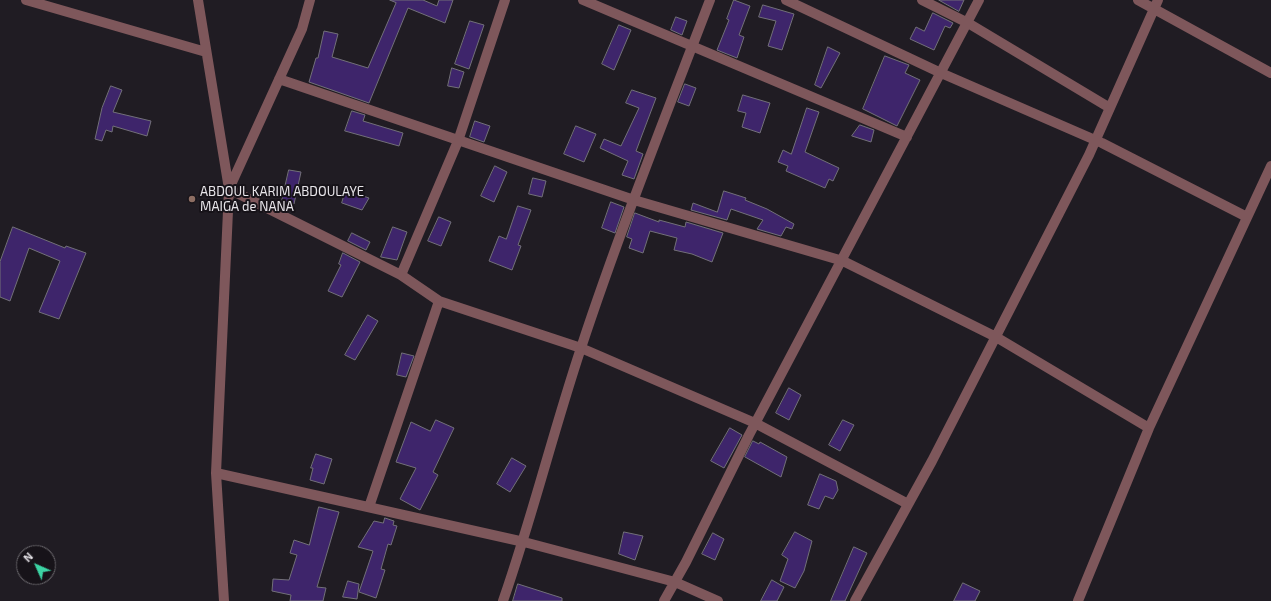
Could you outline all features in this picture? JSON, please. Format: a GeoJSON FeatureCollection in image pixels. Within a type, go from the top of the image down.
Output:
{"type":"FeatureCollection","features":[{"type":"Feature","properties":{"kind":"street"},"geometry":{"type":"LineString","coordinates":[[26,0],[206,52]]}},
{"type":"Feature","properties":{"kind":"street"},"geometry":{"type":"LineString","coordinates":[[198,0],[229,189],[216,473],[224,601]]}},
{"type":"Feature","properties":{"kind":"street"},"geometry":{"type":"LineString","coordinates":[[229,189],[302,29],[310,0]]}},
{"type":"Feature","properties":{"kind":"street"},"geometry":{"type":"LineString","coordinates":[[401,275],[458,141],[506,0]]}},
{"type":"Feature","properties":{"kind":"street"},"geometry":{"type":"LineString","coordinates":[[583,0],[907,137]]}},
{"type":"Feature","properties":{"kind":"street"},"geometry":{"type":"LineString","coordinates":[[502,601],[524,542],[581,348],[634,200],[710,0]]}},
{"type":"Feature","properties":{"kind":"street"},"geometry":{"type":"LineString","coordinates":[[786,0],[941,73],[1096,140],[1247,218]]}},
{"type":"Feature","properties":{"kind":"street"},"geometry":{"type":"LineString","coordinates":[[922,0],[968,23],[1110,108]]}},
{"type":"Feature","properties":{"kind":"street"},"geometry":{"type":"LineString","coordinates":[[664,601],[755,423],[843,261],[979,0]]}},
{"type":"Feature","properties":{"kind":"street"},"geometry":{"type":"LineString","coordinates":[[1138,0],[1155,4],[1271,73]]}},
{"type":"Feature","properties":{"kind":"street"},"geometry":{"type":"LineString","coordinates":[[855,601],[996,337],[1096,140],[1155,4]]}},
{"type":"Feature","properties":{"kind":"street"},"geometry":{"type":"LineString","coordinates":[[279,79],[634,200],[843,261],[996,337],[1149,428]]}},
{"type":"Feature","properties":{"kind":"street"},"geometry":{"type":"LineString","coordinates":[[1078,601],[1149,428],[1271,166]]}},
{"type":"Feature","properties":{"kind":"street"},"geometry":{"type":"LineString","coordinates":[[229,189],[401,275],[440,301],[581,348],[755,423],[908,504]]}},
{"type":"Feature","properties":{"kind":"street"},"geometry":{"type":"LineString","coordinates":[[369,508],[440,301]]}},
{"type":"Feature","properties":{"kind":"street"},"geometry":{"type":"LineString","coordinates":[[216,473],[524,542],[675,582],[718,601]]}},
{"type":"Feature","properties":{"kind":"building"},"geometry":{"type":"Polygon","coordinates":[[[390,0],[423,0],[437,6],[439,0],[453,0],[445,23],[408,8],[369,103],[309,82],[316,58],[318,58],[324,31],[338,34],[332,57],[368,68],[396,3],[390,0]]]}},
{"type":"Feature","properties":{"kind":"building"},"geometry":{"type":"Polygon","coordinates":[[[734,0],[750,6],[739,35],[744,37],[737,58],[717,50],[729,20],[727,19],[734,0]]]}},
{"type":"Feature","properties":{"kind":"building"},"geometry":{"type":"Polygon","coordinates":[[[939,0],[964,0],[959,11],[939,0]]]}},
{"type":"Feature","properties":{"kind":"building"},"geometry":{"type":"Polygon","coordinates":[[[763,5],[794,14],[782,50],[768,46],[776,21],[759,17],[763,5]]]}},
{"type":"Feature","properties":{"kind":"building"},"geometry":{"type":"Polygon","coordinates":[[[933,13],[953,23],[950,28],[945,26],[934,50],[910,39],[916,27],[924,31],[933,13]]]}},
{"type":"Feature","properties":{"kind":"building"},"geometry":{"type":"Polygon","coordinates":[[[676,17],[687,21],[682,35],[671,30],[676,17]]]}},
{"type":"Feature","properties":{"kind":"building"},"geometry":{"type":"Polygon","coordinates":[[[470,21],[484,25],[469,69],[455,64],[470,21]]]}},
{"type":"Feature","properties":{"kind":"building"},"geometry":{"type":"Polygon","coordinates":[[[619,25],[631,30],[614,70],[602,64],[619,25]]]}},
{"type":"Feature","properties":{"kind":"building"},"geometry":{"type":"Polygon","coordinates":[[[828,47],[840,53],[821,88],[815,85],[828,47]]]}},
{"type":"Feature","properties":{"kind":"building"},"geometry":{"type":"Polygon","coordinates":[[[885,56],[909,65],[905,73],[920,80],[897,126],[863,109],[885,56]]]}},
{"type":"Feature","properties":{"kind":"building"},"geometry":{"type":"Polygon","coordinates":[[[452,68],[464,72],[459,88],[448,86],[452,68]]]}},
{"type":"Feature","properties":{"kind":"building"},"geometry":{"type":"Polygon","coordinates":[[[685,84],[696,88],[689,106],[678,102],[685,84]]]}},
{"type":"Feature","properties":{"kind":"building"},"geometry":{"type":"Polygon","coordinates":[[[111,86],[122,90],[113,112],[151,121],[147,136],[113,126],[112,132],[106,130],[102,141],[95,139],[102,108],[111,86]]]}},
{"type":"Feature","properties":{"kind":"building"},"geometry":{"type":"Polygon","coordinates":[[[632,90],[656,98],[636,151],[643,154],[634,179],[622,175],[628,161],[600,148],[604,139],[621,146],[639,108],[626,103],[632,90]]]}},
{"type":"Feature","properties":{"kind":"building"},"geometry":{"type":"Polygon","coordinates":[[[743,95],[770,103],[760,133],[742,127],[746,113],[738,111],[743,95]]]}},
{"type":"Feature","properties":{"kind":"building"},"geometry":{"type":"Polygon","coordinates":[[[807,108],[819,112],[805,152],[839,168],[833,181],[829,179],[825,188],[786,171],[788,166],[778,162],[783,150],[791,154],[807,108]]]}},
{"type":"Feature","properties":{"kind":"building"},"geometry":{"type":"Polygon","coordinates":[[[352,111],[365,115],[363,121],[403,133],[399,146],[345,131],[352,111]]]}},
{"type":"Feature","properties":{"kind":"building"},"geometry":{"type":"Polygon","coordinates":[[[475,121],[490,126],[484,142],[470,137],[475,121]]]}},
{"type":"Feature","properties":{"kind":"building"},"geometry":{"type":"Polygon","coordinates":[[[860,125],[874,130],[871,142],[852,136],[860,125]]]}},
{"type":"Feature","properties":{"kind":"building"},"geometry":{"type":"Polygon","coordinates":[[[576,126],[596,134],[584,162],[564,154],[576,126]]]}},
{"type":"Feature","properties":{"kind":"building"},"geometry":{"type":"Polygon","coordinates":[[[495,166],[507,172],[494,202],[481,196],[495,166]]]}},
{"type":"Feature","properties":{"kind":"building"},"geometry":{"type":"Polygon","coordinates":[[[289,170],[301,172],[294,204],[282,201],[289,170]]]}},
{"type":"Feature","properties":{"kind":"building"},"geometry":{"type":"Polygon","coordinates":[[[533,178],[546,181],[542,197],[529,194],[533,178]]]}},
{"type":"Feature","properties":{"kind":"building"},"geometry":{"type":"Polygon","coordinates":[[[346,190],[369,198],[362,210],[342,203],[346,190]]]}},
{"type":"Feature","properties":{"kind":"building"},"geometry":{"type":"Polygon","coordinates":[[[724,191],[746,198],[745,200],[767,209],[794,224],[792,229],[786,227],[781,236],[757,229],[763,220],[731,209],[727,220],[691,210],[693,203],[717,212],[724,191]]]}},
{"type":"Feature","properties":{"kind":"building"},"geometry":{"type":"Polygon","coordinates":[[[611,202],[624,207],[615,233],[602,228],[611,202]]]}},
{"type":"Feature","properties":{"kind":"building"},"geometry":{"type":"Polygon","coordinates":[[[518,206],[531,210],[518,245],[521,246],[512,270],[489,261],[499,236],[506,239],[518,206]]]}},
{"type":"Feature","properties":{"kind":"building"},"geometry":{"type":"Polygon","coordinates":[[[635,213],[659,222],[659,220],[685,227],[686,222],[723,233],[712,262],[692,254],[674,250],[677,238],[650,231],[643,253],[629,248],[632,239],[627,237],[635,213]]]}},
{"type":"Feature","properties":{"kind":"building"},"geometry":{"type":"Polygon","coordinates":[[[439,217],[451,222],[441,246],[428,241],[439,217]]]}},
{"type":"Feature","properties":{"kind":"building"},"geometry":{"type":"Polygon","coordinates":[[[13,227],[65,248],[66,246],[86,253],[59,319],[39,312],[60,261],[29,248],[10,301],[0,297],[0,262],[13,227]]]}},
{"type":"Feature","properties":{"kind":"building"},"geometry":{"type":"Polygon","coordinates":[[[393,227],[407,232],[397,260],[381,257],[393,227]]]}},
{"type":"Feature","properties":{"kind":"building"},"geometry":{"type":"Polygon","coordinates":[[[352,233],[370,242],[366,250],[348,241],[352,233]]]}},
{"type":"Feature","properties":{"kind":"building"},"geometry":{"type":"Polygon","coordinates":[[[343,253],[360,262],[342,297],[328,291],[341,265],[339,264],[343,253]]]}},
{"type":"Feature","properties":{"kind":"building"},"geometry":{"type":"Polygon","coordinates":[[[368,315],[378,321],[355,360],[345,355],[368,315]]]}},
{"type":"Feature","properties":{"kind":"building"},"geometry":{"type":"Polygon","coordinates":[[[402,353],[414,356],[406,377],[397,375],[402,353]]]}},
{"type":"Feature","properties":{"kind":"building"},"geometry":{"type":"Polygon","coordinates":[[[789,388],[801,395],[789,420],[776,413],[789,388]]]}},
{"type":"Feature","properties":{"kind":"building"},"geometry":{"type":"Polygon","coordinates":[[[436,420],[454,428],[433,472],[438,475],[420,510],[400,499],[416,468],[396,462],[411,422],[430,431],[436,420]]]}},
{"type":"Feature","properties":{"kind":"building"},"geometry":{"type":"Polygon","coordinates":[[[843,420],[854,425],[840,451],[829,445],[843,420]]]}},
{"type":"Feature","properties":{"kind":"building"},"geometry":{"type":"Polygon","coordinates":[[[730,428],[742,435],[724,468],[711,461],[730,428]]]}},
{"type":"Feature","properties":{"kind":"building"},"geometry":{"type":"Polygon","coordinates":[[[753,441],[759,444],[760,442],[787,457],[781,477],[745,457],[753,441]]]}},
{"type":"Feature","properties":{"kind":"building"},"geometry":{"type":"Polygon","coordinates":[[[316,454],[332,459],[324,484],[310,480],[313,468],[311,468],[316,454]]]}},
{"type":"Feature","properties":{"kind":"building"},"geometry":{"type":"Polygon","coordinates":[[[512,458],[526,466],[510,492],[497,484],[512,458]]]}},
{"type":"Feature","properties":{"kind":"building"},"geometry":{"type":"Polygon","coordinates":[[[820,474],[836,481],[838,490],[833,499],[825,496],[819,509],[808,505],[820,474]]]}},
{"type":"Feature","properties":{"kind":"building"},"geometry":{"type":"Polygon","coordinates":[[[319,507],[339,512],[317,587],[326,588],[323,601],[290,601],[291,595],[272,591],[273,579],[289,580],[297,555],[290,553],[294,540],[309,545],[319,507]]]}},
{"type":"Feature","properties":{"kind":"building"},"geometry":{"type":"Polygon","coordinates":[[[385,518],[394,521],[393,525],[397,526],[391,545],[388,544],[381,569],[385,570],[376,598],[359,592],[373,551],[358,547],[374,521],[383,523],[385,518]]]}},
{"type":"Feature","properties":{"kind":"building"},"geometry":{"type":"Polygon","coordinates":[[[624,532],[643,536],[635,560],[619,554],[624,532]]]}},
{"type":"Feature","properties":{"kind":"building"},"geometry":{"type":"Polygon","coordinates":[[[795,532],[812,541],[804,571],[795,588],[780,581],[788,559],[782,555],[795,532]]]}},
{"type":"Feature","properties":{"kind":"building"},"geometry":{"type":"Polygon","coordinates":[[[713,533],[724,539],[715,560],[702,554],[713,533]]]}},
{"type":"Feature","properties":{"kind":"building"},"geometry":{"type":"Polygon","coordinates":[[[854,547],[867,553],[845,601],[831,601],[854,547]]]}},
{"type":"Feature","properties":{"kind":"building"},"geometry":{"type":"Polygon","coordinates":[[[772,580],[784,587],[777,601],[761,601],[772,580]]]}},
{"type":"Feature","properties":{"kind":"building"},"geometry":{"type":"Polygon","coordinates":[[[348,581],[359,584],[357,599],[343,597],[348,581]]]}},
{"type":"Feature","properties":{"kind":"building"},"geometry":{"type":"Polygon","coordinates":[[[963,583],[980,591],[975,601],[954,601],[963,583]]]}},
{"type":"Feature","properties":{"kind":"building"},"geometry":{"type":"Polygon","coordinates":[[[518,584],[562,598],[562,601],[513,601],[518,584]]]}},
{"type":"Feature","properties":{"kind":"place","name":"ABDOUL KARIM ABDOULAYE MAIGA de NANA"},"geometry":{"type":"Point","coordinates":[192,199]}}]}
